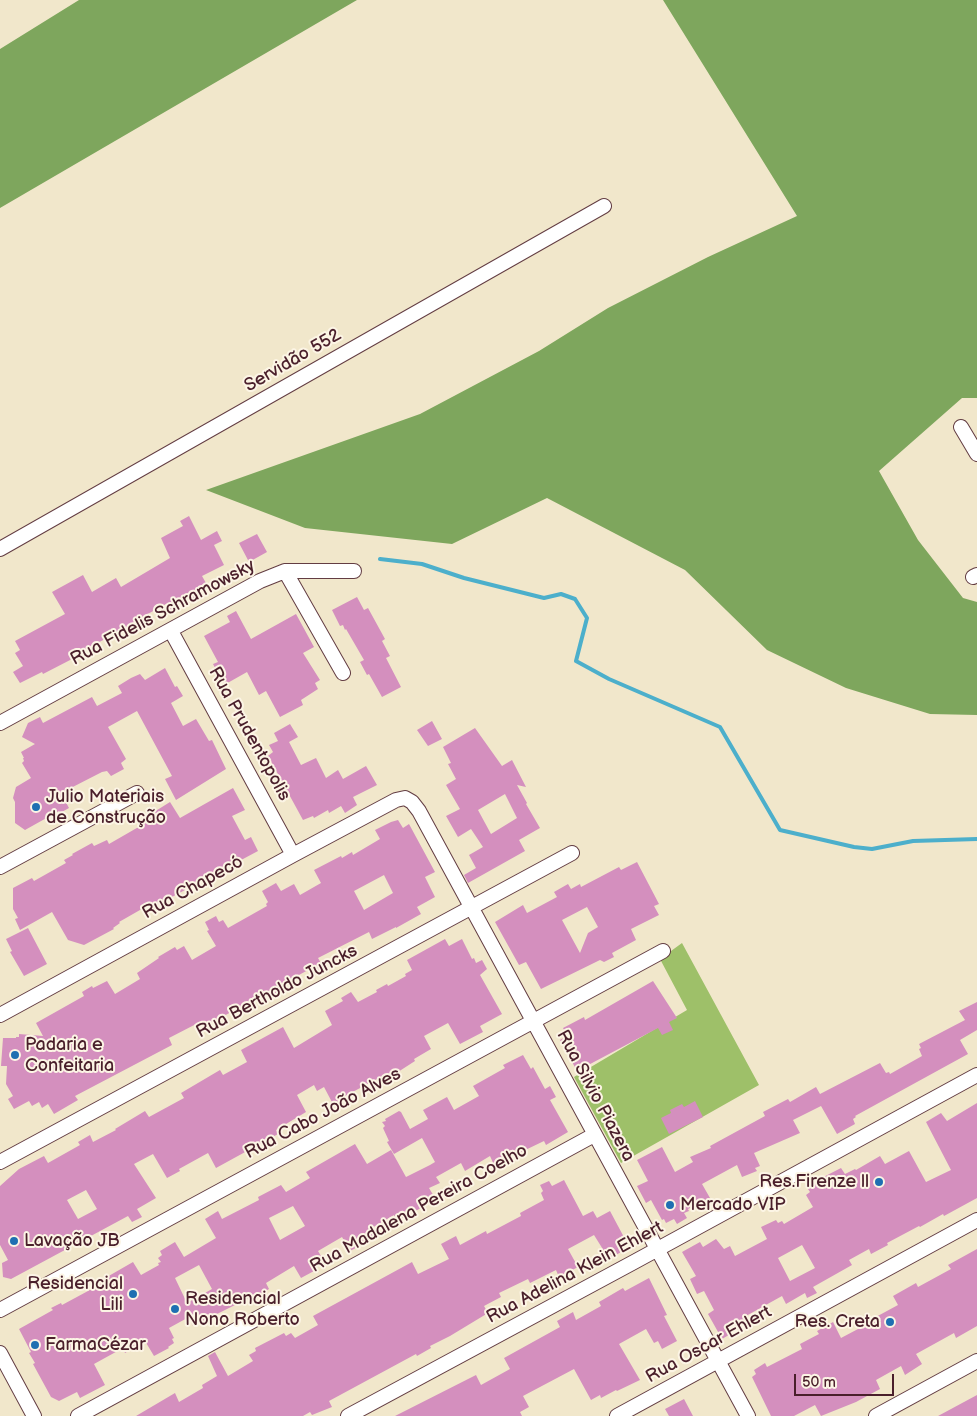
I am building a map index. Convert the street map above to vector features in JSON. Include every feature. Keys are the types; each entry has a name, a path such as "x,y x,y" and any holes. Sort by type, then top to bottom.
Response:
{"street":[{"name":"Servidão 552","path":"0,549 604,206"},
{"path":"961,427 977,454"},
{"name":"Rua Fidelis Schramowsky","path":"0,723 260,581 285,572 354,571"},
{"path":"285,572 343,673"},
{"name":"Rua Prudentopolis","path":"171,630 293,855"},
{"path":"0,867 137,793"},
{"name":"Rua Chapecó","path":"0,1015 293,855 396,800 405,798"},
{"name":"Rua Silvio Piazera","path":"405,798 412,802 419,811 748,1416"},
{"name":"Rua Bertholdo Juncks","path":"0,1162 572,853"},
{"name":"Rua Cabo João Alves","path":"0,1310 663,951"},
{"name":"Rua Adelina Klein Ehlert","path":"348,1416 977,1075"},
{"name":"Rua Madalena Pereira Coelho","path":"78,1416 594,1135"},
{"name":"Rua Oscar Ehlert","path":"617,1416 977,1220"},
{"path":"0,1353 34,1416"},
{"path":"876,1416 977,1361"}],"green space":[{"path":"79,0 357,0 0,208 0,49"},
{"path":"663,0 977,0 977,398 962,398 879,471 918,540 963,598 977,602 977,715 930,714 846,688 767,650 685,570 547,498 452,544 305,528 206,490 420,414 539,351 608,308 708,257 797,216"},
{"path":"682,943 759,1085 621,1163 574,1077 687,1010 660,959"}],"building":[{"path":"189,516 201,540 217,531 222,541 214,545 224,565 202,576 211,592 172,612 166,604 133,622 134,624 82,651 74,658 20,683 13,672 23,666 15,653 20,650 15,641 65,614 52,592 83,575 92,592 116,578 121,587 170,558 161,538 183,526 180,521"},
{"path":"257,534 267,552 249,562 239,543"},
{"path":"357,597 364,610 368,608 385,639 382,641 390,656 386,658 401,687 382,697 360,662 364,660 346,629 343,625 340,626 332,610"},
{"path":"236,611 251,639 296,614 314,647 303,653 320,680 315,683 318,689 301,700 303,705 280,717 266,691 259,695 247,672 224,685 213,664 218,662 204,636 230,622 227,616"},
{"path":"165,668 175,687 177,686 183,696 171,703 183,726 196,719 209,741 212,740 226,769 176,800 165,779 172,776 137,711 108,727 126,759 121,763 124,769 111,776 107,771 102,772 61,793 69,808 60,813 59,811 25,830 15,823 15,802 13,798 16,787 31,778 22,763 24,758 21,752 35,744 22,737 28,723 40,717 43,723 92,697 97,706 122,693 118,686 131,678 140,674 145,680"},
{"path":"432,721 442,739 428,746 417,730"},
{"path":"290,724 298,737 289,742 301,765 316,758 326,778 338,770 343,779 366,766 377,785 353,797 357,805 345,813 341,806 329,813 328,810 314,818 313,816 303,820 268,756 273,752 269,745 278,741 274,733"},
{"path":"475,728 502,766 512,760 526,787 517,785 540,828 519,840 525,851 468,883 464,875 476,868 469,855 483,847 471,829 458,837 446,816 460,809 446,785 456,779 448,764 451,763 443,747","holes":["505,794 517,818 491,834 478,810"]},
{"path":"233,788 245,810 232,816 245,840 251,837 258,851 155,906 154,902 119,922 114,929 84,945 68,940 52,912 20,930 15,919 18,918 13,909 13,888 32,878 34,881 66,863 64,860 92,843 94,846 107,840 109,844 142,825 140,822 155,815 154,812 170,802 180,818"},
{"path":"398,820 403,828 409,824 435,872 425,877 435,897 417,907 421,914 372,939 369,932 318,958 325,970 314,976 310,969 284,983 288,990 275,997 272,990 207,1025 206,1023 202,1026 200,1022 169,1038 172,1045 75,1096 78,1100 54,1114 48,1104 42,1108 39,1102 32,1106 29,1101 14,1109 8,1099 13,1096 6,1084 7,1066 1,1066 3,1038 16,1038 19,1037 19,1034 43,1036 36,1023 84,996 82,992 92,986 93,988 107,981 115,994 140,979 137,973 175,947 177,950 184,946 192,960 216,946 207,931 209,930 205,922 216,916 219,922 223,920 228,928 267,906 268,902 262,891 276,883 281,891 294,884 300,895 321,883 314,870 341,856 342,858 352,852 353,855 380,839 375,830","holes":["384,875 393,893 364,910 354,891"]},
{"path":"637,862 659,904 654,906 659,915 631,929 636,940 612,953 614,957 604,962 600,960 541,989 526,962 519,965 495,922 523,905 527,913 557,897 554,892 568,884 571,889 580,884 581,887 619,867 621,870","holes":["587,907 598,927 588,933 580,953 562,920"]},
{"path":"28,928 47,964 24,976 10,952 12,951 6,939"},
{"path":"445,939 449,946 462,939 472,959 474,958 476,963 482,960 487,969 480,975 502,1014 480,1026 483,1032 460,1044 448,1023 424,1036 431,1049 384,1081 381,1077 345,1096 347,1099 334,1106 324,1087 317,1091 314,1085 297,1095 306,1112 276,1130 278,1134 216,1168 208,1153 167,1178 153,1154 134,1164 156,1198 137,1209 142,1217 132,1222 128,1216 11,1279 3,1277 2,1263 8,1260 0,1245 0,1186 19,1169 44,1156 48,1163 80,1145 78,1142 90,1135 93,1142 145,1111 149,1117 184,1098 181,1093 220,1070 223,1075 247,1062 241,1050 283,1027 294,1048 332,1025 325,1011 343,1001 341,998 351,992 358,1002 377,992 376,990 387,984 388,986 406,976 405,974 412,970 407,960","holes":["86,1190 97,1209 78,1219 67,1200"]},
{"path":"653,981 677,1018 669,1022 673,1030 662,1035 658,1028 577,1071 560,1040 567,1036 563,1028 584,1017 585,1020"},
{"path":"977,1002 977,1030 960,1040 968,1054 855,1116 853,1119 855,1124 837,1134 821,1106 793,1120 800,1133 754,1153 760,1166 755,1168 757,1171 742,1177 737,1165 702,1184 710,1198 688,1209 689,1211 684,1213 687,1218 677,1224 674,1219 666,1223 664,1219 662,1220 651,1200 646,1203 637,1186 648,1181 637,1160 662,1147 675,1172 693,1162 690,1157 711,1148 710,1146 765,1116 763,1112 788,1099 790,1102 816,1087 820,1094 880,1063 886,1073 889,1072 890,1074 922,1056 919,1044 965,1020 959,1011"},
{"path":"523,1055 531,1069 533,1067 545,1089 550,1086 556,1097 550,1100 568,1132 546,1145 544,1141 519,1153 518,1151 494,1165 490,1156 465,1171 461,1163 436,1177 440,1183 429,1188 435,1198 397,1221 394,1215 370,1229 375,1238 350,1251 342,1237 318,1251 324,1261 312,1268 314,1271 301,1278 294,1266 266,1283 269,1289 250,1300 249,1298 193,1326 189,1317 169,1328 174,1338 172,1339 174,1343 154,1356 145,1341 125,1353 123,1348 94,1364 105,1385 80,1398 77,1392 59,1401 51,1397 33,1364 35,1363 29,1353 31,1352 19,1329 53,1310 51,1308 61,1303 62,1305 101,1284 100,1281 133,1262 141,1275 159,1265 158,1263 161,1262 158,1258 162,1255 160,1251 175,1242 184,1257 216,1238 205,1219 218,1211 222,1219 259,1200 258,1197 281,1185 286,1192 310,1178 306,1172 355,1144 367,1164 391,1150 406,1177 430,1165 435,1162 422,1138 394,1154 387,1142 389,1141 382,1122 399,1111 410,1129 428,1119 423,1110 447,1097 454,1110 479,1096 473,1086 505,1068 503,1065","holes":["293,1206 305,1226 280,1240 269,1218","199,1265 212,1289 187,1303 175,1278"]},
{"path":"695,1101 703,1117 669,1134 661,1118 671,1113 670,1110 682,1104 684,1107"},
{"path":"977,1103 977,1198 944,1216 943,1214 919,1226 871,1254 869,1249 849,1260 852,1265 813,1287 817,1293 807,1298 805,1293 786,1304 782,1296 746,1316 749,1323 722,1339 708,1314 714,1310 704,1291 697,1294 690,1279 696,1276 682,1252 700,1242 703,1247 716,1239 724,1249 730,1246 735,1256 767,1239 761,1227 776,1220 778,1223 782,1221 784,1224 813,1207 806,1195 810,1192 806,1186 841,1168 845,1174 856,1170 880,1156 885,1164 909,1151 926,1182 951,1170 926,1122 941,1113 947,1121","holes":["802,1245 815,1268 790,1281 778,1258"]},
{"path":"564,1180 583,1216 593,1211 597,1218 610,1211 628,1248 609,1259 594,1235 568,1249 578,1267 559,1277 556,1270 530,1283 528,1279 499,1293 501,1297 484,1306 488,1313 430,1346 431,1348 417,1356 416,1354 329,1401 332,1407 312,1415 310,1412 303,1416 136,1416 175,1393 179,1402 203,1388 202,1385 217,1376 208,1356 215,1352 228,1376 253,1361 249,1355 256,1351 255,1348 284,1333 286,1336 291,1333 295,1338 318,1325 313,1316 412,1262 418,1274 449,1259 441,1244 456,1236 460,1245 486,1231 487,1234 521,1216 520,1213 544,1200 540,1185 549,1181 552,1186"},
{"path":"977,1249 977,1326 956,1338 954,1333 916,1354 922,1364 905,1375 901,1366 876,1380 880,1389 856,1402 821,1416 815,1405 794,1416 771,1416 752,1377 756,1374 754,1370 765,1363 767,1367 802,1349 800,1344 819,1334 817,1331 833,1322 841,1338 875,1320 874,1318 898,1305 893,1296 916,1283 918,1287 951,1269 948,1265"},
{"path":"649,1278 667,1315 664,1316 677,1341 662,1349 658,1341 654,1343 646,1329 619,1344 640,1380 601,1398 600,1395 591,1400 574,1369 523,1396 529,1407 520,1412 522,1416 395,1416 476,1375 481,1385 510,1369 504,1358 560,1327 557,1321 573,1312 576,1320 601,1306 599,1302 623,1288 625,1291"},
{"path":"977,1395 977,1416 938,1416"},
{"path":"684,1399 693,1416 669,1416 665,1409"}],"waterway":[{"path":"380,559 422,564 464,578 544,598 561,594 575,599 587,618 576,661 609,679 720,727 780,830 854,847 872,849 913,841 977,839"}],"place":[{"name":"Julio Materiais de Construção","path":"36,807"},
{"name":"Padaria e Confeitaria","path":"15,1055"},
{"name":"Res.Firenze ll","path":"879,1182"},
{"name":"Mercado VIP","path":"670,1205"},
{"name":"Lavação JB","path":"14,1241"},
{"name":"Residencial Lili","path":"133,1294"},
{"name":"Residencial Nono Roberto","path":"175,1309"},
{"name":"Res. Creta","path":"890,1322"},
{"name":"FarmaCézar","path":"35,1345"}]}
